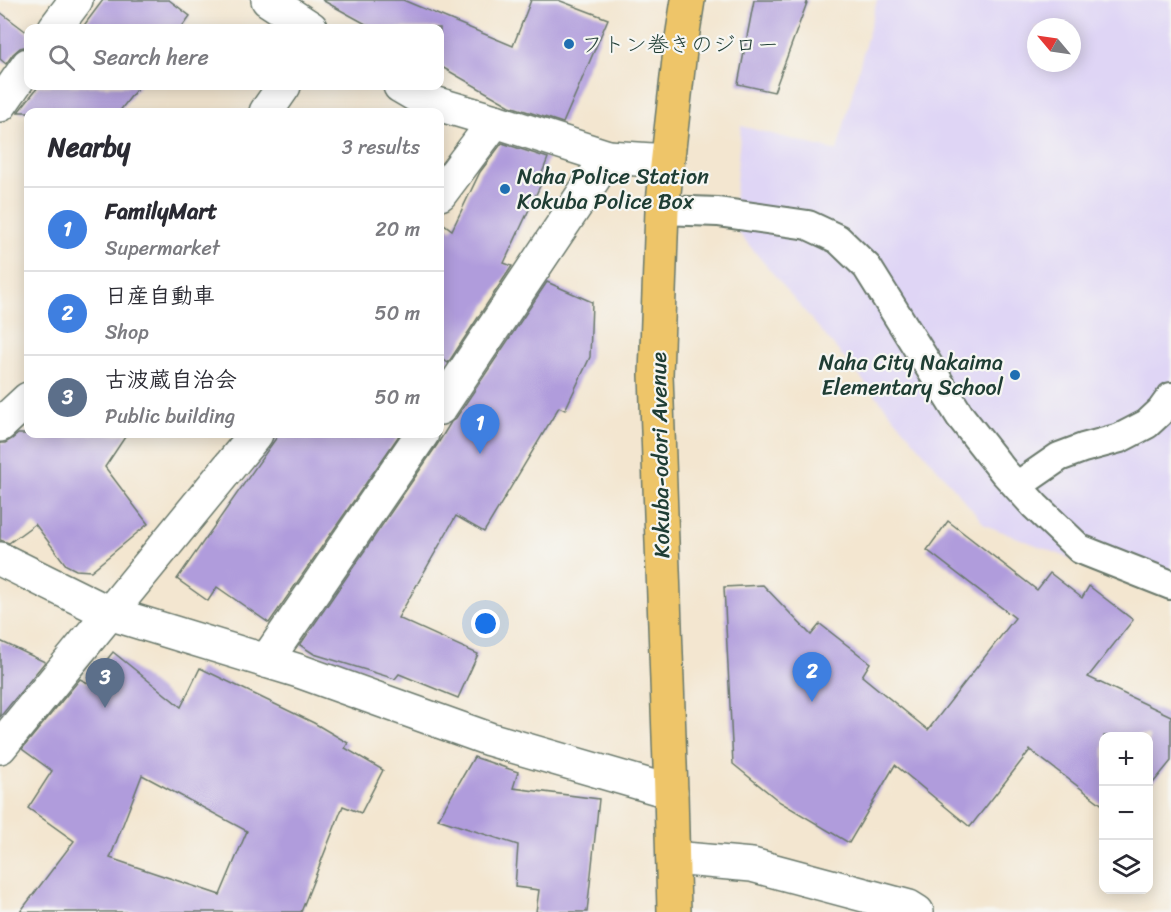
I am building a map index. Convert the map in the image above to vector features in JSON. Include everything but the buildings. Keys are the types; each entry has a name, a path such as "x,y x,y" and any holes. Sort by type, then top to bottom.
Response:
{"highway":[{"name":"Kokuba-odori Avenue","path":"674,912 656,375 662,210 688,0"}],"street":[{"path":"58,24 76,0"},
{"path":"268,0 305,24"},
{"path":"0,105 24,71"},
{"path":"269,108 281,90"},
{"path":"407,90 424,100 608,157 667,161"},
{"path":"444,189 495,121"},
{"path":"444,402 608,157"},
{"path":"0,425 24,403"},
{"path":"0,747 253,438"},
{"path":"266,661 419,438"},
{"path":"0,559 109,613 299,671 489,740 671,792"},
{"path":"673,858 752,865 909,907 916,912"}],"lane":[{"path":"662,210 718,212 808,225 838,239 867,267 960,416 1035,506 1080,549 1171,585"},
{"path":"1017,486 1059,457 1120,438 1147,424 1161,411 1171,397"}],"shaded area":[{"name":"Naha City Nakaima Elementary School","path":"877,0 1171,0 1171,598 985,525 732,225 741,126 837,151"}],"place":[{"name":"フトン巻きのジロー","path":"569,44"},
{"name":"Naha Police Station Kokuba Police Box","path":"505,189"},
{"name":"Naha City Nakaima Elementary School","path":"1015,375"},
{"name":"FamilyMart","path":"480,454"},
{"name":"日産自動車","path":"812,702"},
{"name":"古波蔵自治会","path":"105,708"}]}
